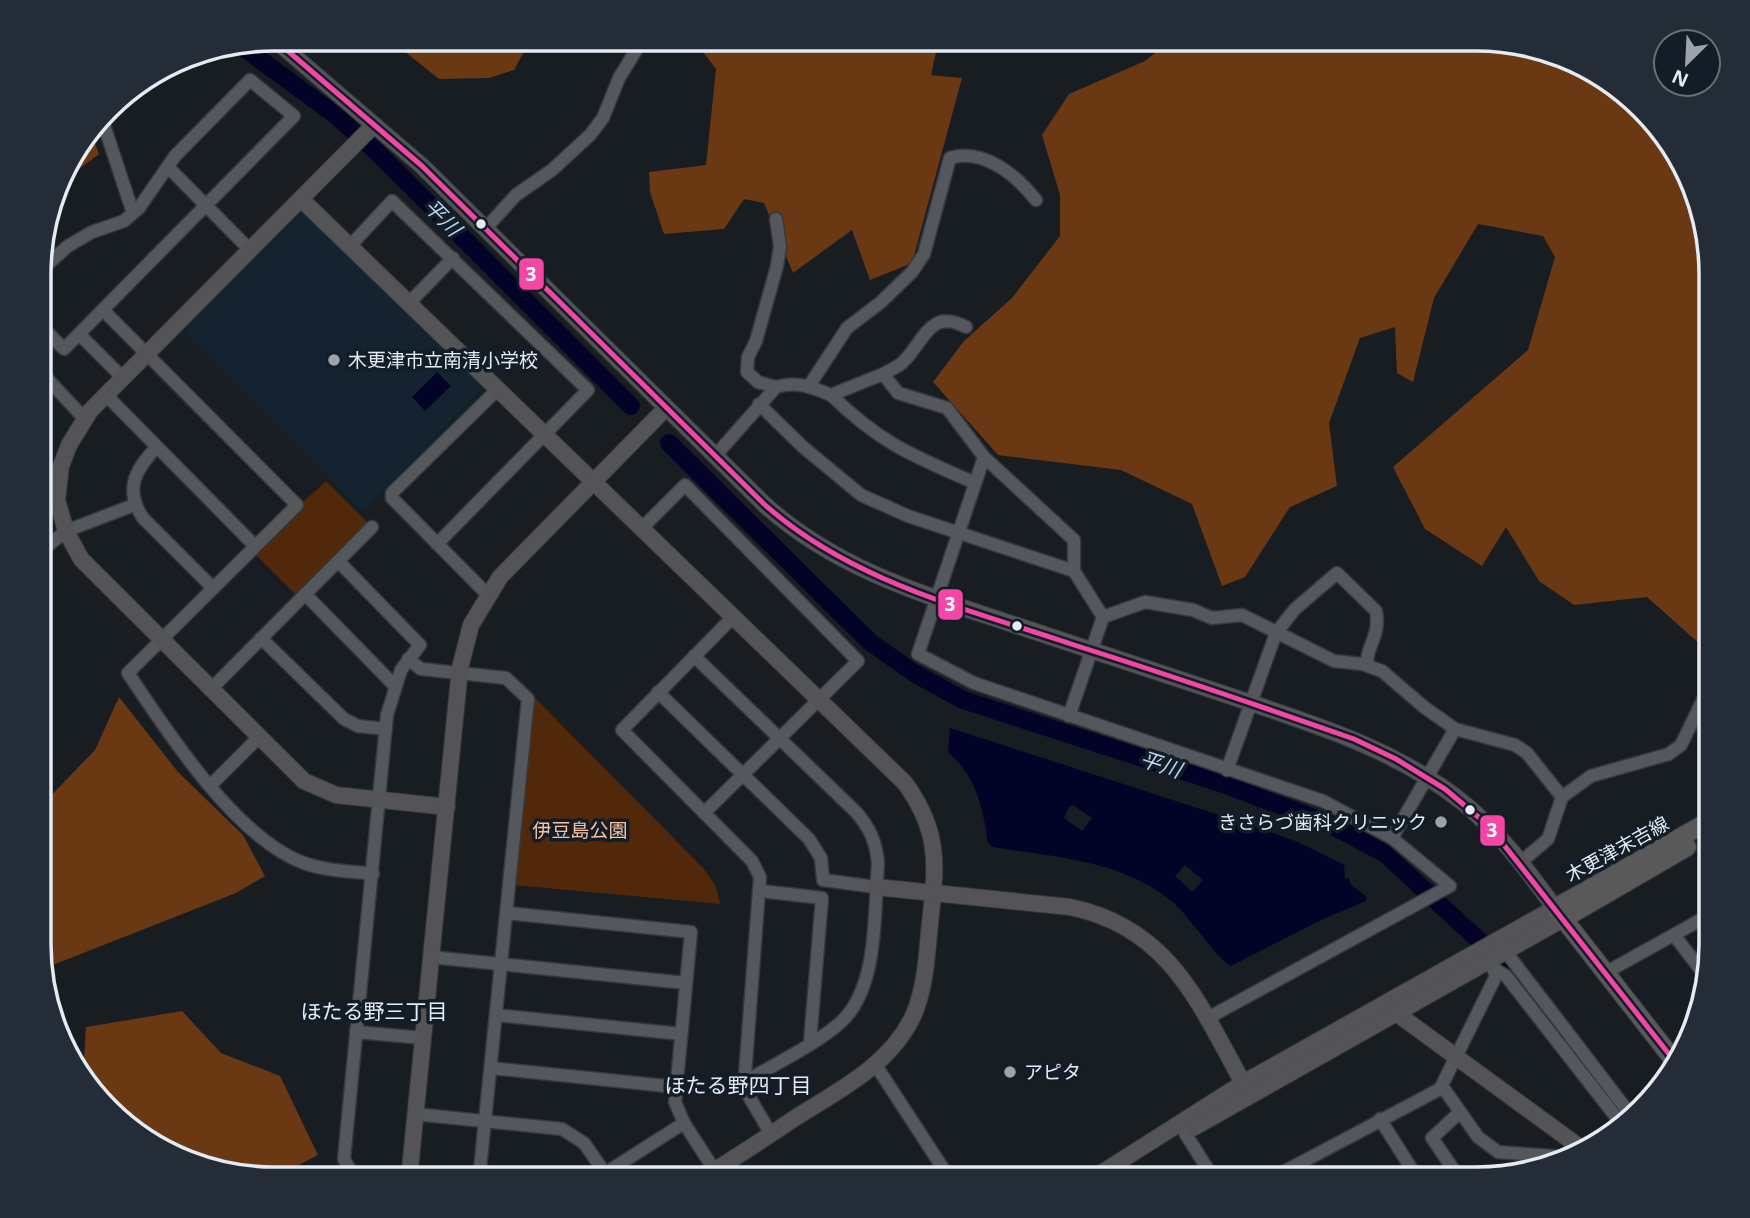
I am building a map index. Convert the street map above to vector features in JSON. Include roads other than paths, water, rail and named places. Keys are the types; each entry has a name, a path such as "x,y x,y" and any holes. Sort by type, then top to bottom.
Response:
{"main road":[{"name":"木更津末吉線","path":"1559,914 1699,827"},
{"name":"木更津末吉線","path":"1559,914 1699,840"},
{"path":"1559,914 1670,1055"}],"street":[{"path":"287,51 369,130 486,228 661,413 715,456 775,514 825,551 864,571 935,599 1354,739 1429,779 1483,820 1521,862 1559,914 1396,1013 1246,1089 1185,1133 1131,1167"},
{"path":"486,228 516,195 552,170 590,135 603,118 620,78 636,51"},
{"path":"51,335 64,349 294,116 250,80 168,167 133,213 68,246 52,260"},
{"path":"105,128 133,213"},
{"path":"369,130 84,418 61,466 57,500 66,531 81,559 304,781 336,795 447,807"},
{"path":"809,386 847,328 896,287 923,254 950,158 964,154 994,164 1021,181 1036,200"},
{"path":"168,167 250,250"},
{"path":"301,199 905,783 926,815 934,845 933,893 925,969 913,1015 900,1038 875,1064 720,1167"},
{"path":"349,246 392,201 588,390 437,544"},
{"path":"776,219 780,246 756,341 748,357 747,372 758,382 776,387"},
{"path":"409,303 453,258"},
{"path":"103,310 297,505 128,673 179,751 251,829 286,855 320,868 373,874"},
{"path":"831,394 883,374 902,363 933,324 947,321 966,327"},
{"path":"79,334 123,378"},
{"path":"883,374 898,393 947,408 984,457 1074,540 1074,570 1103,617"},
{"path":"51,383 84,418"},
{"path":"715,456 776,387 789,383 809,386 831,394 863,426 898,449 975,483"},
{"path":"487,594 392,498 392,493 498,389"},
{"path":"106,395 255,546"},
{"path":"760,404 813,456 861,495 908,516 1074,570"},
{"path":"410,1167 460,673 471,625 500,576 661,413"},
{"path":"157,447 136,471 132,482 134,505 143,518 213,588"},
{"path":"984,457 918,654 974,683 1323,801 1392,838 1450,886 1206,1019"},
{"path":"642,528 685,485 858,661 704,813"},
{"path":"51,543 66,531 134,505"},
{"path":"210,690 372,527"},
{"path":"338,561 420,645 408,659 394,685 386,729 344,1158 349,1167"},
{"path":"1227,770 1276,632 1295,609 1337,573 1376,611 1376,638 1369,650 1368,666"},
{"path":"305,594 394,685"},
{"path":"1103,617 1145,602 1193,610 1212,618 1242,615 1334,662 1368,666 1382,671 1455,729 1516,745 1527,753 1562,797"},
{"path":"734,616 622,730 752,861 760,877 745,1093 771,1134"},
{"path":"1069,716 1103,617"},
{"path":"261,639 344,719 358,726 386,729"},
{"path":"694,656 864,821 876,846 876,887 864,986 844,1019 745,1082"},
{"path":"408,659 421,669 506,678 528,699 480,1167"},
{"path":"658,692 809,839 821,858 824,880 1070,907 1114,920 1144,937 1159,950 1181,977 1246,1089"},
{"path":"1521,862 1548,839 1562,797 1591,776 1669,754 1681,745 1699,708"},
{"path":"1392,838 1429,779 1455,729"},
{"path":"211,785 259,737"},
{"path":"761,891 822,898 810,1042"},
{"path":"507,913 691,932 676,1102 704,1167"},
{"path":"1605,973 1699,921"},
{"path":"1674,935 1698,966"},
{"path":"1293,1167 1441,1086 1496,976 1494,955"},
{"path":"1113,1167 1246,1089 1494,955"},
{"path":"1494,955 1626,1109"},
{"path":"1494,955 1506,976 1616,1117"},
{"path":"431,957 686,983"},
{"path":"1396,1013 1456,1057 1566,1148"},
{"path":"496,1016 681,1034"},
{"path":"356,1032 423,1038"},
{"path":"875,1064 942,1167"},
{"path":"491,1068 676,1087"},
{"path":"1441,1086 1478,1137 1498,1152 1554,1153"},
{"path":"1451,1167 1432,1138 1460,1112"},
{"path":"415,1114 562,1129 584,1143 596,1167"},
{"path":"1380,1119 1408,1167"},
{"path":"615,1167 684,1123"},
{"path":"1185,1133 1206,1167"}],"water":[{"path":"437,372 451,386 425,411 412,397"},
{"path":"950,728 1256,827 1298,842 1344,865 1345,879 1348,878 1351,885 1367,897 1366,901 1325,918 1231,966 1219,956 1178,907 1137,879 1114,870 1066,858 993,847 988,843 981,805 972,782 958,761 948,752","holes":["1073,805 1092,818 1082,831 1064,818 1069,807","1185,865 1203,880 1192,892 1175,876"]}],"waterway":[{"name":"平川","path":"250,53 334,114 378,153 631,406"},
{"name":"平川","path":"669,443 870,642 914,673 963,700 1226,785 1327,823 1384,853 1509,968 1621,1112"}],"place":[{"name":"木更津市立南清小学校","path":"334,360"},
{"name":"きさらづ歯科クリニック","path":"1441,822"},
{"name":"アピタ","path":"1010,1072"}],"district":[{"name":"ほたる野三丁目","path":"374,1011"},
{"name":"ほたる野四丁目","path":"738,1085"}],"park label":[{"name":"伊豆島公園","path":"580,830"}]}
